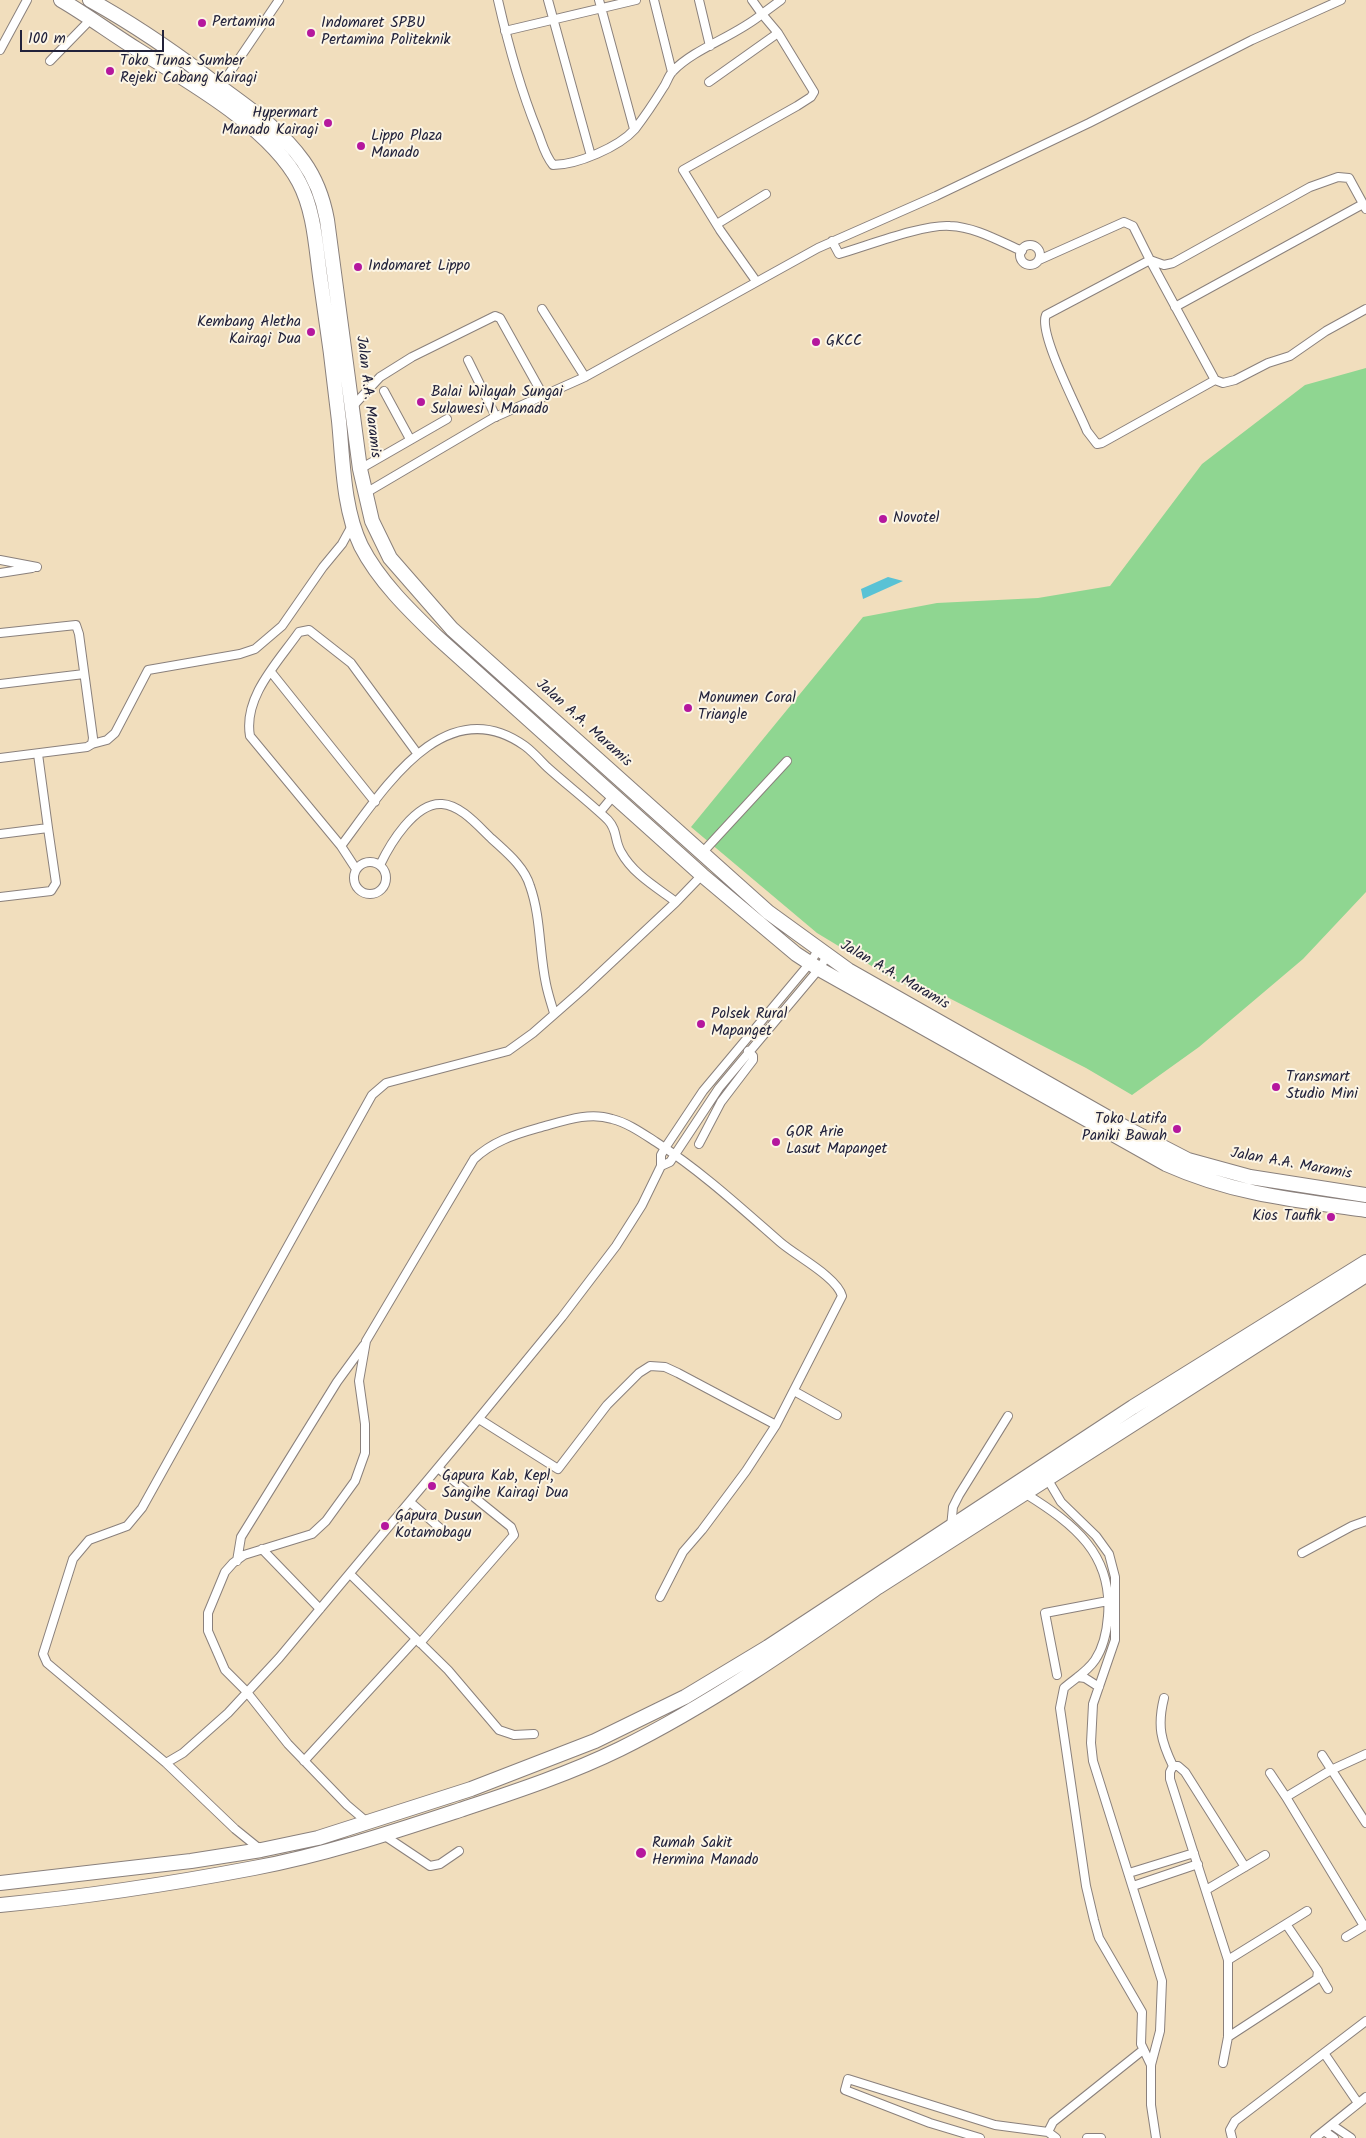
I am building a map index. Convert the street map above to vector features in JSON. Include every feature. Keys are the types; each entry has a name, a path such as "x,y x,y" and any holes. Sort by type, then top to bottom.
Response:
{"highway":[{"path":"61,0 194,84 235,114 273,148 299,182 308,206 315,238 332,356 344,474 353,524 366,554 400,601 702,875 783,944 814,966 983,1060 1102,1130 1166,1164 1209,1182 1251,1194 1366,1210"},
{"name":"Jalan A.A. Maramis","path":"92,0 209,77 253,110 285,140 302,160 319,190 327,220 360,468 364,494 372,521 390,558 446,622 768,912 822,953 1128,1129 1188,1160 1250,1177 1366,1195"},
{"path":"0,1905 71,1898 256,1868 382,1834 570,1772 645,1736 755,1670 878,1587 1048,1480 1189,1387 1318,1300 1365,1265"},
{"path":"0,1883 191,1861 261,1850 318,1838 489,1782 595,1742 686,1697 768,1647 1133,1407 1318,1300"}],"street":[{"path":"0,50 27,0"},
{"path":"220,87 279,0"},
{"path":"498,0 526,102 548,158 553,165 562,165 591,156 623,139 634,130 672,72 710,46 734,34 781,0"},
{"path":"548,0 552,22 591,156"},
{"path":"599,0 634,130"},
{"path":"505,31 552,22 636,0"},
{"path":"654,0 672,72"},
{"path":"700,0 710,46"},
{"path":"752,0 778,33 814,92 811,97 797,106 683,170 756,281"},
{"path":"364,494 439,448 496,417 585,377 756,281 832,241 936,196 1089,123 1252,40 1340,0"},
{"path":"50,61 91,19"},
{"path":"709,82 778,33"},
{"path":"1175,307 1364,207 1349,178 1338,177 1294,196 1173,263 1164,265 1150,260 1045,316 1045,329 1048,341 1087,431 1094,442 1102,443 1215,380"},
{"path":"717,224 766,194"},
{"path":"1039,260 1039,252 1033,246 1025,247 1022,251 1021,258 1025,264 1033,265 1039,260 1124,222 1133,226 1215,380 1223,383 1235,380 1268,363 1290,356 1326,330 1366,309"},
{"path":"832,241 839,254 926,228 952,226 976,231 1022,251"},
{"path":"542,309 585,377"},
{"path":"353,406 380,377 412,357 494,316 500,318 544,397"},
{"path":"468,360 496,417"},
{"path":"384,391 410,439"},
{"path":"360,468 448,419"},
{"path":"0,758 87,747 108,740 115,732 148,670 240,654 255,649 282,626 323,567 342,544 353,524"},
{"path":"0,560 37,567 0,573"},
{"path":"0,633 76,625 92,744"},
{"path":"356,869 341,846 250,736 249,716 257,694 299,632 309,630 350,663 417,753"},
{"path":"271,672 374,802"},
{"path":"0,684 84,674"},
{"path":"341,846 401,768 417,753 429,745 457,732 476,728 491,731 525,746 600,812 616,829 619,850 628,863 637,873 676,902"},
{"path":"0,897 51,891 56,883 38,754"},
{"path":"702,853 787,761"},
{"path":"600,812 614,795"},
{"path":"380,865 404,826 419,812 433,805 444,804 457,809 474,822 511,857 530,884 536,910 546,984 554,1013"},
{"path":"0,834 48,828"},
{"path":"367,862 380,865 386,877 385,884 376,894 362,893 357,889 353,876 356,869 367,862"},
{"path":"261,1850 230,1824 166,1763 47,1663 43,1654 73,1558 89,1540 127,1526 142,1508 372,1095 386,1083 508,1050 533,1033 582,990 676,902 702,875"},
{"path":"661,1166 670,1162 719,1088 814,966 822,953"},
{"path":"166,1763 183,1753 207,1733 320,1609 562,1317 616,1246 642,1205 661,1166 661,1155 708,1084 814,966"},
{"path":"699,1144 721,1102 753,1060 754,1056 748,1051"},
{"path":"237,1561 241,1537 337,1382 366,1341 463,1175 484,1150 518,1134 580,1117 612,1118 638,1130 675,1155 726,1194 794,1254 840,1288 842,1296 776,1425 746,1471 683,1552 660,1597"},
{"path":"366,1341 359,1381 364,1416 365,1453 355,1481 326,1521 312,1534 244,1555 225,1572 215,1592 208,1613 208,1631 225,1670 246,1691 288,1744 347,1805 367,1822"},
{"path":"479,1418 558,1469 618,1394 643,1370 657,1366 694,1380 776,1425"},
{"path":"794,1391 837,1415"},
{"path":"951,1527 953,1507 958,1495 1008,1416"},
{"path":"304,1761 418,1641 514,1534 511,1528 438,1468"},
{"path":"1048,1480 1061,1502 1096,1536 1109,1554 1115,1577 1115,1640 1093,1704 1091,1743 1093,1761 1162,1981 1160,2031 1151,2065 1151,2105 1156,2138"},
{"path":"1026,1494 1067,1521 1090,1545 1100,1562 1108,1601 1107,1622 1100,1651 1088,1670 1064,1688 1060,1708 1086,1886 1099,1938 1142,2012 1144,2021 1141,2039 1151,2065"},
{"path":"410,1502 441,1529"},
{"path":"1302,1553 1352,1526 1366,1521"},
{"path":"262,1549 320,1609"},
{"path":"350,1574 454,1677 499,1730 514,1735 534,1734"},
{"path":"1057,1674 1045,1613 1108,1601"},
{"path":"1078,1677 1085,1678 1100,1687"},
{"path":"1164,1698 1159,1716 1162,1742 1174,1766 1178,1766 1184,1772 1245,1866"},
{"path":"1286,1797 1331,1770 1366,1754"},
{"path":"1322,1755 1366,1823"},
{"path":"1174,1766 1171,1769 1170,1779 1228,1960 1228,2037 1223,2063"},
{"path":"1270,1772 1365,1926 1346,1937"},
{"path":"382,1834 430,1866 440,1864 459,1851"},
{"path":"1129,1873 1194,1853"},
{"path":"1206,1890 1264,1855"},
{"path":"1133,1886 1198,1864"},
{"path":"1228,1960 1306,1912"},
{"path":"1286,1924 1328,1989"},
{"path":"1228,2037 1313,1982 1319,1974"},
{"path":"1232,2138 1230,2130 1235,2121 1366,2021"},
{"path":"1035,2138 1048,2132 1053,2122 1144,2050"},
{"path":"1324,2052 1358,2103"},
{"path":"980,2138 930,2123 845,2090 848,2079 995,2125 1048,2132 1056,2138"},
{"path":"1315,2138 1366,2097"},
{"path":"1332,2125 1351,2138"},
{"path":"1324,2131 1334,2138"},
{"path":"1087,2138 1101,2138"}],"green space":[{"path":"1366,368 1366,892 1303,959 1199,1047 1132,1095 1086,1068 947,997 898,982 817,933 691,827 863,617 937,603 1038,598 1110,586 1202,464 1305,385"}],"water":[{"path":"888,577 903,581 863,599 861,589"}],"place":[{"name":"Pertamina","path":"202,23"},
{"name":"Indomaret SPBU Pertamina Politeknik","path":"311,33"},
{"name":"Toko Tunas Sumber Rejeki Cabang Kairagi","path":"110,71"},
{"name":"Hypermart Manado Kairagi","path":"328,123"},
{"name":"Lippo Plaza Manado","path":"361,146"},
{"name":"Indomaret Lippo","path":"358,267"},
{"name":"Kembang Aletha Kairagi Dua","path":"311,332"},
{"name":"GKCC","path":"816,342"},
{"name":"Balai Wilayah Sungai Sulawesi I Manado","path":"421,402"},
{"name":"Novotel","path":"883,519"},
{"name":"Monumen Coral Triangle","path":"688,708"},
{"name":"Polsek Rural Mapanget","path":"701,1024"},
{"name":"Transmart Studio Mini","path":"1276,1087"},
{"name":"Toko Latifa Paniki Bawah","path":"1177,1129"},
{"name":"GOR Arie Lasut Mapanget","path":"776,1142"},
{"name":"Kios Taufik","path":"1331,1217"},
{"name":"Gapura Kab, Kepl, Sangihe Kairagi Dua","path":"432,1486"},
{"name":"Gapura Dusun Kotamobagu","path":"385,1526"},
{"name":"Rumah Sakit Hermina Manado","path":"641,1853"}]}
